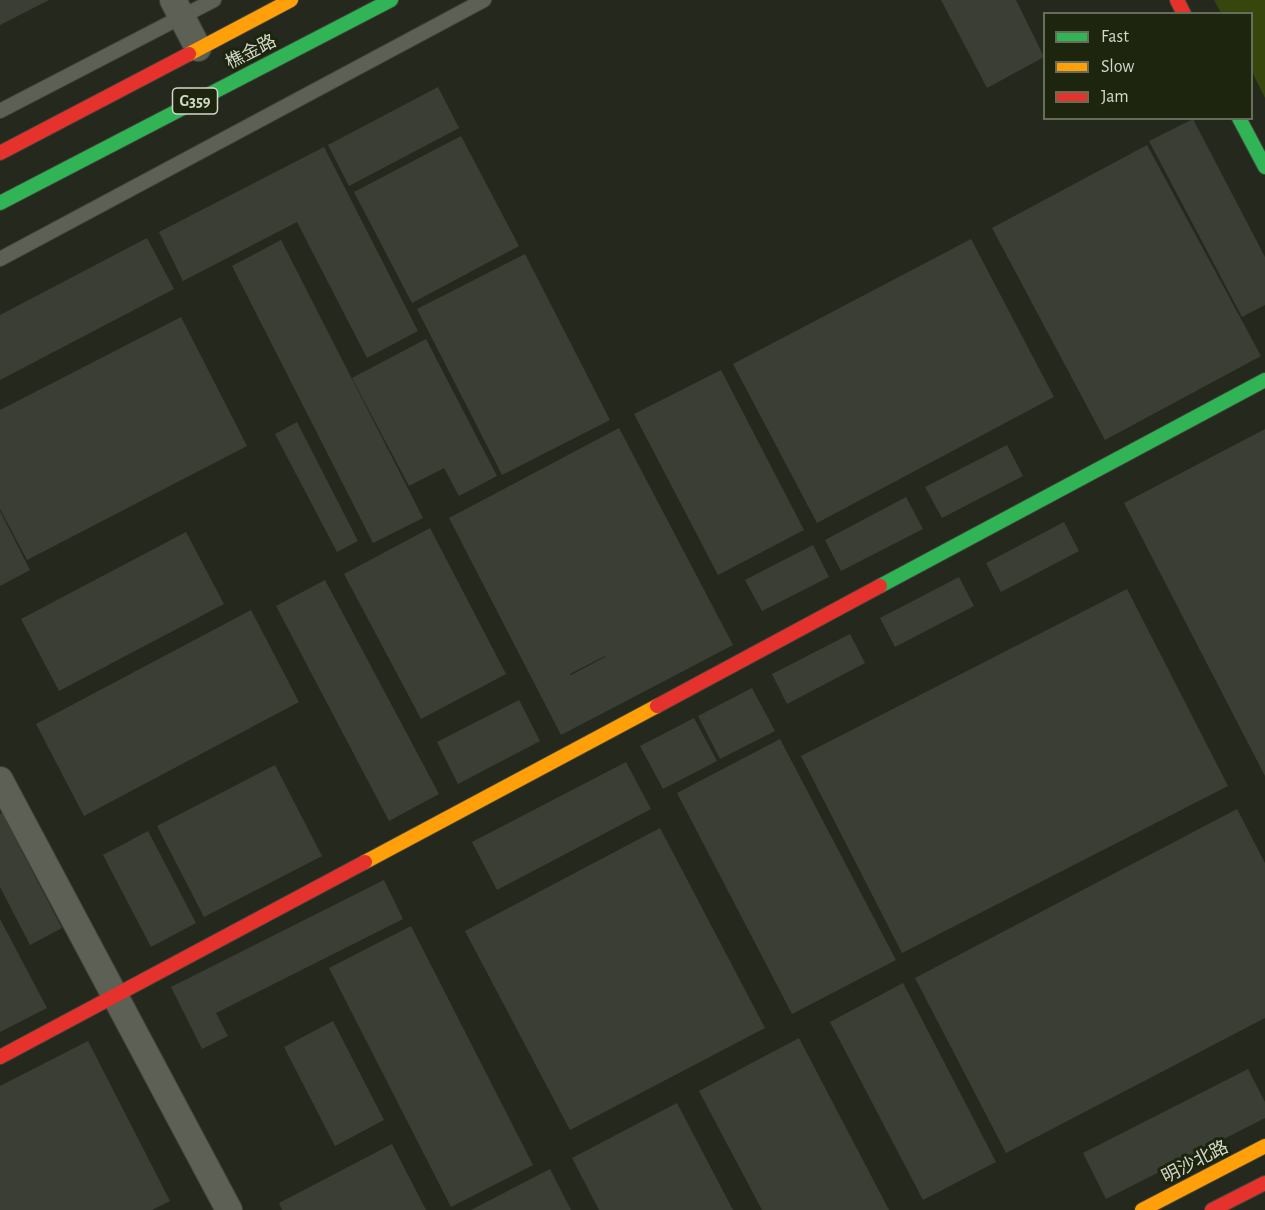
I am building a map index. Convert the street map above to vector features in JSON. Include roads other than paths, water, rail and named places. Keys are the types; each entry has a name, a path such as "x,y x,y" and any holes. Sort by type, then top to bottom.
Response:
{"main road":[{"name":"樵金路","path":"0,153 291,0"},
{"name":"樵金路","path":"0,203 391,0"},
{"path":"1240,120 1265,167"},
{"path":"0,1057 1265,380"},
{"name":"明沙北路","path":"1142,1210 1265,1146"},
{"path":"1212,1210 1265,1183"}],"street":[{"path":"177,9 198,48"},
{"path":"0,780 229,1210"}],"lane":[{"path":"0,111 177,9 214,0"},
{"path":"0,259 484,0"}]}
